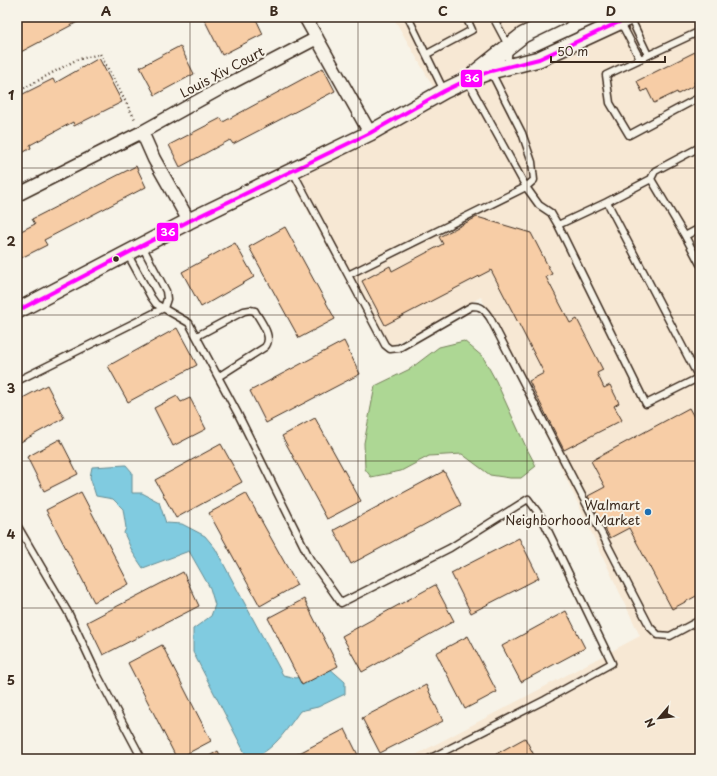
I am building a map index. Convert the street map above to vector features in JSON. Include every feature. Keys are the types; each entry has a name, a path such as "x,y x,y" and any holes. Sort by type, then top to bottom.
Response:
{"street":[{"path":"305,17 370,133"},
{"path":"17,311 189,221 370,133 489,67 523,35 560,17"},
{"path":"489,67 507,67 539,59 627,18"},
{"name":"Louis Xiv Court","path":"17,194 142,132 223,87 317,38"},
{"path":"142,132 154,159 189,221"}],"lane":[{"path":"408,17 444,91"},
{"path":"427,54 472,30 466,17"},
{"path":"493,17 509,47 507,67"},
{"path":"627,18 648,55"},
{"path":"627,18 640,59"},
{"path":"700,38 696,33 606,75 610,103 629,135 700,96"},
{"path":"348,274 526,187 534,180 532,162 522,133 489,67"},
{"path":"467,80 526,187 539,205 550,213 558,225 646,404 700,378 607,202"},
{"path":"558,225 651,179 655,172 700,147"},
{"path":"292,170 385,345 390,349 399,348 472,306 479,306 484,309 650,627 658,635 670,636 700,620"},
{"path":"651,179 700,264"},
{"path":"685,236 700,228"},
{"path":"17,382 164,308 167,299 166,291 142,246"},
{"path":"127,253 156,304 189,323 197,336 238,414 310,559 341,603 450,548 528,499 542,518 612,663 545,700 429,759"},
{"path":"197,336 244,311 250,310 255,311 269,337 268,343 265,347 218,377"},
{"path":"17,525 69,614 97,674 142,759"}],"path":[{"path":"17,92 76,60 100,54 142,132"}],"shaded area":[{"path":"393,17 542,17 520,28 467,69 461,70 461,72 434,88"},
{"path":"649,17 700,17 700,759 408,759 640,636 481,297 384,350 291,180 382,136 474,84 542,66"}],"green space":[{"path":"464,341 483,357 536,466 521,478 510,478 490,475 462,454 429,456 401,471 371,477 365,469 364,443 375,386 410,369 439,347"}],"water":[{"path":"126,465 132,472 132,493 142,493 159,502 166,523 182,524 205,536 215,548 283,675 296,678 327,666 345,682 345,694 318,707 300,711 278,740 265,752 257,756 248,759 193,652 193,629 211,616 215,605 210,588 189,551 143,568 133,553 124,533 126,528 123,509 113,499 96,496 90,477 92,467"}],"building":[{"path":"17,17 87,17 17,54"},
{"path":"203,17 255,17 263,34 222,55"},
{"path":"180,46 194,74 155,95 140,67"},
{"path":"695,52 700,61 700,78 694,82 695,85 678,94 677,92 654,103 647,89 642,92 637,81"},
{"path":"99,58 122,102 74,126 73,122 30,145 31,148 17,156 17,97 53,79 55,83"},
{"path":"323,68 335,91 233,144 230,140 180,167 169,145 221,118 223,122"},
{"path":"136,166 146,187 44,240 47,245 17,260 17,233 35,224 32,219"},
{"path":"477,217 531,233 552,274 546,277 570,323 577,319 603,370 597,373 604,388 610,385 619,403 614,406 622,420 564,450 529,381 544,373 491,270 385,325 362,281 390,266 392,271 443,244 439,237"},
{"path":"285,227 335,319 299,338 249,247"},
{"path":"235,243 254,277 201,307 182,272"},
{"path":"177,328 197,365 128,402 108,366"},
{"path":"344,341 360,374 266,423 250,391"},
{"path":"47,385 64,418 17,444 17,401"},
{"path":"177,396 181,402 190,398 206,429 173,446 154,408"},
{"name":"Walmart Neighborhood Market","path":"689,408 694,417 700,414 700,594 672,609 629,528 610,538 588,496 605,487 591,461"},
{"path":"315,418 361,501 327,519 282,436"},
{"path":"60,439 78,474 44,491 27,457"},
{"path":"221,444 242,482 176,518 155,480"},
{"path":"444,471 461,505 351,564 334,530"},
{"path":"81,492 129,584 94,602 46,510"},
{"path":"246,493 297,585 260,606 209,513"},
{"path":"519,538 539,578 471,613 451,573"},
{"path":"183,572 199,606 103,655 87,622"},
{"path":"435,585 454,621 362,672 342,636"},
{"path":"304,599 338,666 302,685 268,618"},
{"path":"566,611 585,648 521,682 502,646"},
{"path":"468,636 497,692 465,709 436,653"},
{"path":"162,645 211,741 177,759 128,663"},
{"path":"426,685 443,721 380,753 362,718"},
{"path":"345,729 360,759 288,759"},
{"path":"525,738 536,759 487,759"},
{"path":"218,751 222,759 204,759"}],"transit line":[{"name":"36","path":"17,311 189,221 370,133 444,91 491,71 539,59 630,17"}],"place":[{"name":"Walmart Neighborhood Market","path":"648,512"}]}
